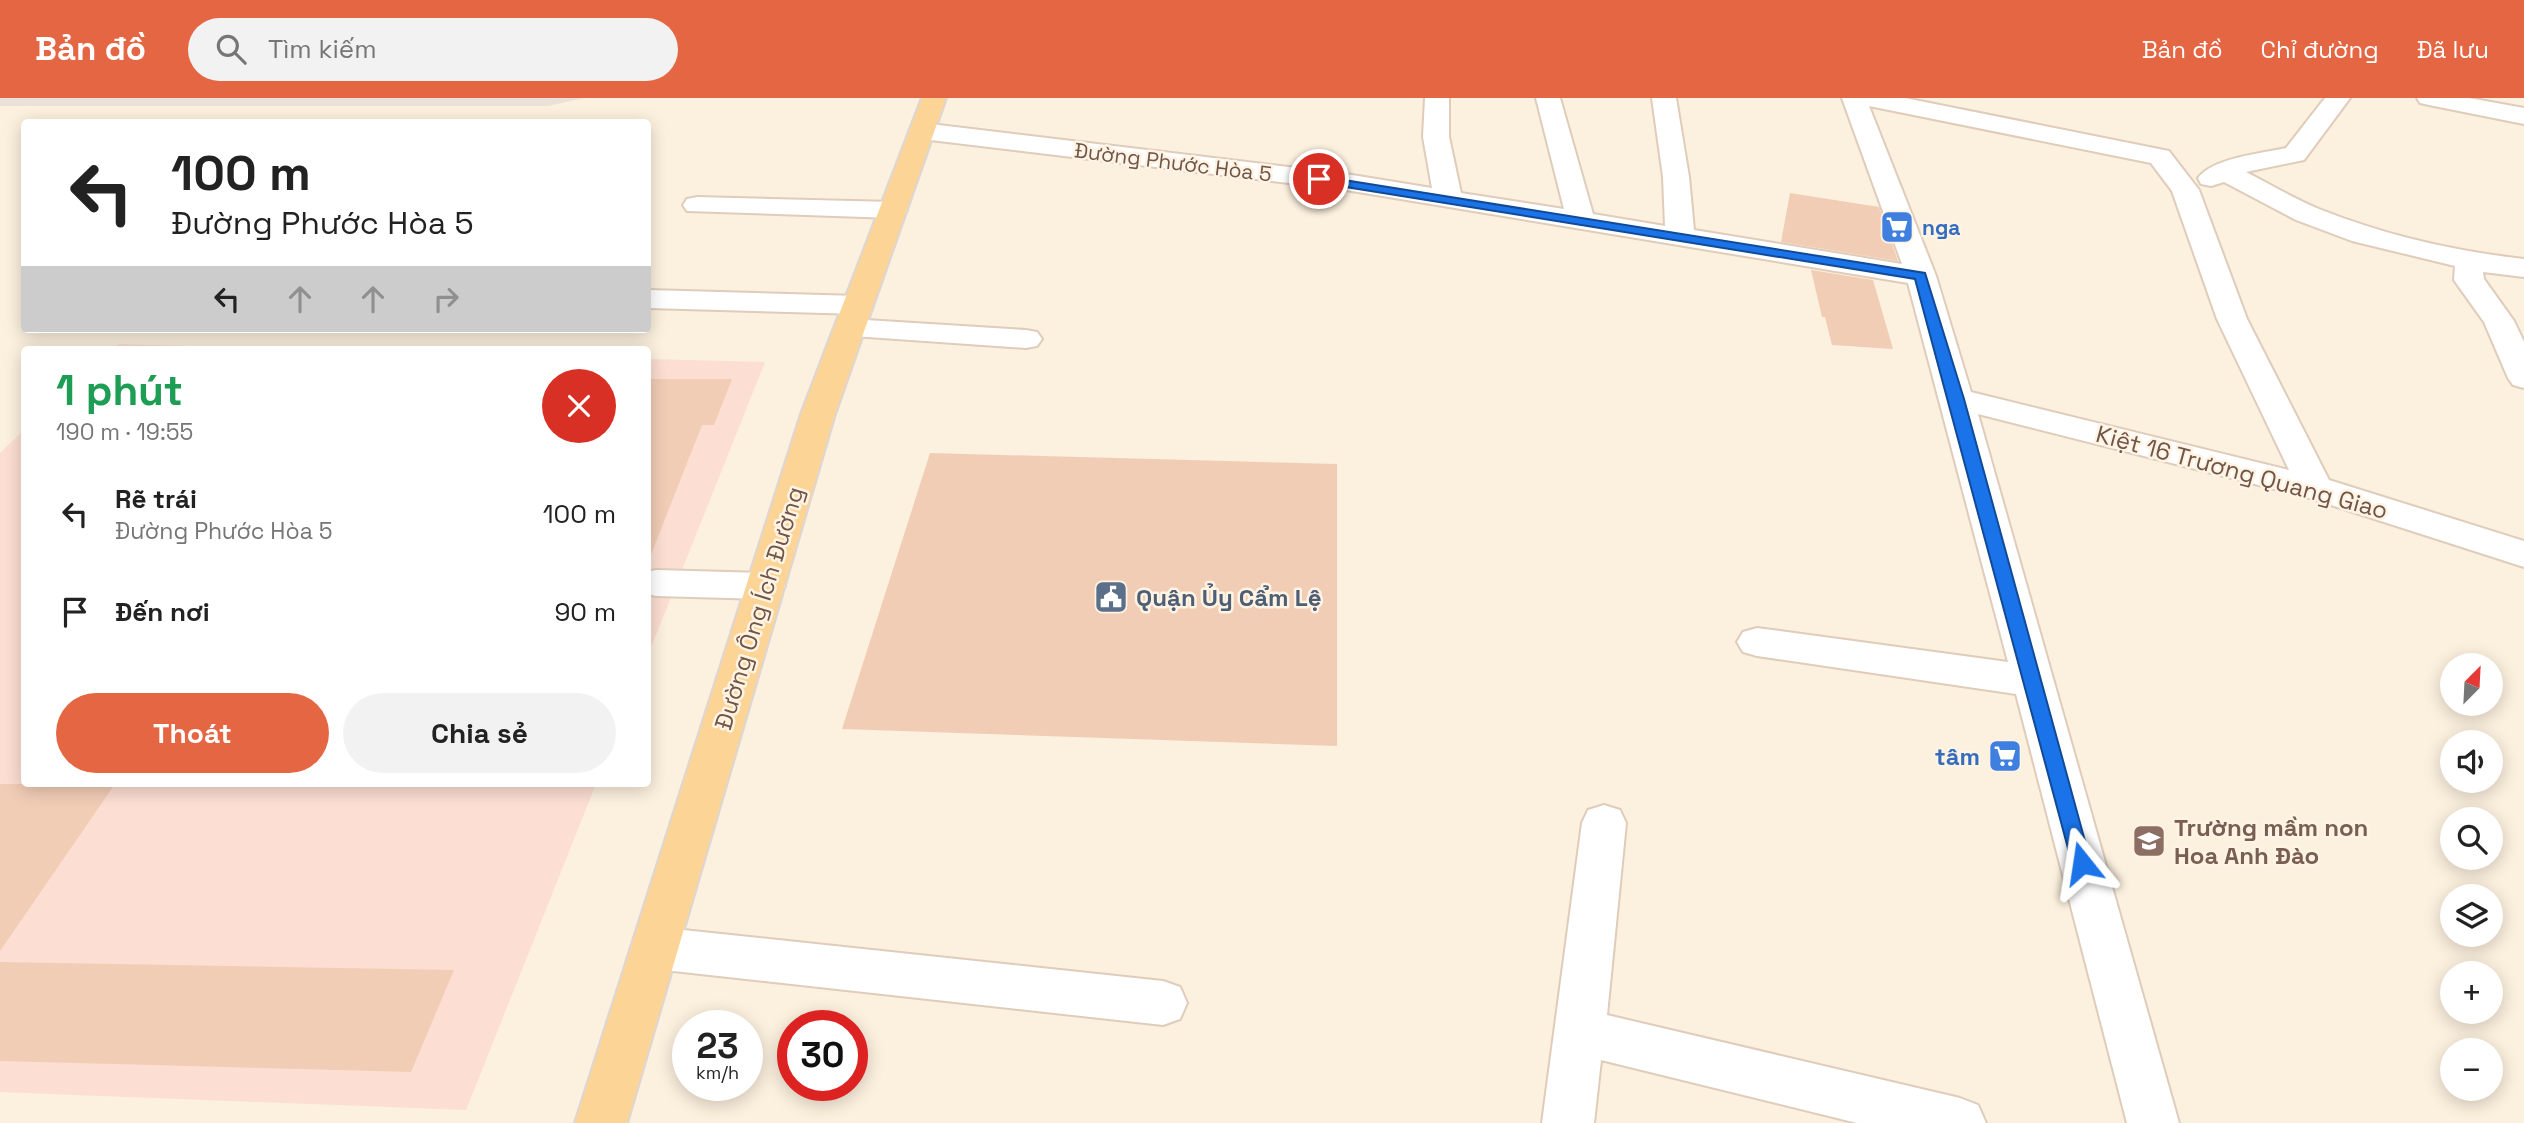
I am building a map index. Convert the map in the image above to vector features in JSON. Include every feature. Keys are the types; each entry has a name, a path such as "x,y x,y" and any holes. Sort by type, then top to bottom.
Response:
{"main road":[{"name":"Đường Ông Ích Đường","path":"601,1123 818,414 928,115"}],"street":[{"path":"1437,98 1437,159 1449,199"},
{"path":"1548,98 1581,220"},
{"path":"1664,98 1676,177 1680,236"},
{"path":"1854,98 1921,276 1957,399 2153,1123"},
{"path":"1868,98 2160,157 2185,190 2232,319 2315,488"},
{"path":"2185,190 2225,172 2295,154 2338,98"},
{"path":"2429,98 2521,120"},
{"name":"Đường Phước Hòa 5","path":"928,115 1921,276"},
{"path":"2225,172 2306,214 2362,235 2476,262 2524,268"},
{"path":"697,205 893,210"},
{"path":"2476,262 2468,268 2469,280 2499,321 2524,378"},
{"path":"651,299 854,317 1026,339"},
{"name":"Kiệt 16 Trương Quang Giao","path":"1957,399 2315,488 2524,554"},
{"path":"656,583 766,586"},
{"path":"1757,642 2032,681"},
{"path":"1568,1123 1604,823"},
{"path":"655,948 1163,1003"},
{"path":"1580,1032 1960,1123"}],"shaded area":[{"path":"0,98 584,98 548,106 0,106"},
{"path":"119,344 186,346 117,346"},
{"path":"651,359 765,362 651,647"},
{"path":"21,433 21,787 595,787 466,1110 0,1092 0,453"}],"building":[{"path":"1790,193 1879,207 1898,261 1781,242"},
{"path":"1811,270 1873,280 1893,349 1832,345"},
{"path":"651,379 732,379 714,425 702,425 651,554"},
{"name":"Quận Ủy Cẩm Lệ","path":"930,453 1337,464 1337,746 842,729"},
{"path":"0,784 21,784 21,787 113,787 0,951"},
{"path":"0,962 454,970 411,1072 0,1061"}],"place":[{"name":"nga","path":"1897,227"},
{"name":"Quận Ủy Cẩm Lệ","path":"1111,597"},
{"name":"tâm","path":"2005,756"},
{"name":"Trường mầm non Hoa Anh Đào","path":"2149,841"}],"route":[{"path":"1319,179 1921,276 1957,399 2082,863"}]}
